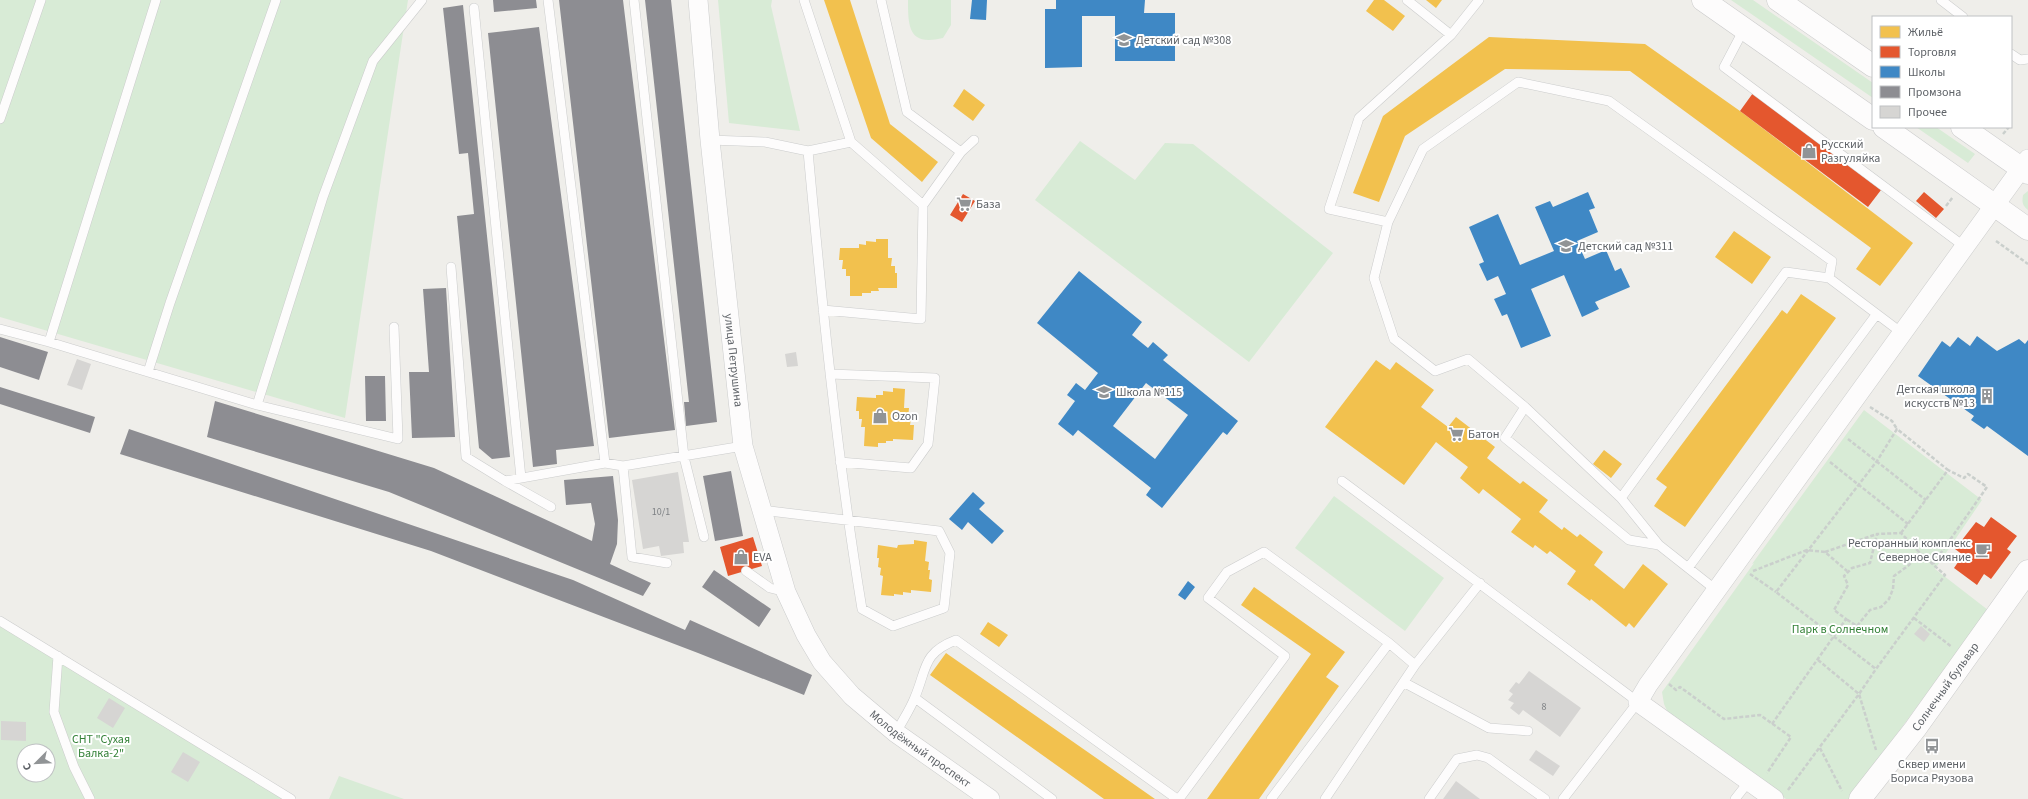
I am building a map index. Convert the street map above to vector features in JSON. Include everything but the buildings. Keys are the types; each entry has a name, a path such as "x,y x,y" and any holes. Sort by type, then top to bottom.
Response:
{"main road":[{"path":"1703,0 1872,118"},
{"path":"1778,0 1872,65"},
{"path":"1885,128 2028,229"},
{"path":"1964,128 2026,167"},
{"name":"Солнечный бульвар","path":"1851,796 1915,729 2028,571"}],"street":[{"name":"улица Петрушина","path":"698,0 710,140 743,446 786,592 806,635 822,662 852,696"},
{"path":"1779,797 1758,777 1638,702 1716,590 1902,333 2026,167"},
{"name":"Молодёжный проспект","path":"852,696 896,733 990,799"}],"lane":[{"path":"0,119 41,0"},
{"path":"49,342 156,0"},
{"path":"148,372 170,303 276,0"},
{"path":"257,405 323,197 374,61 422,0"},
{"path":"548,0 605,463"},
{"path":"634,0 684,457 704,537"},
{"path":"804,0 851,142 923,205"},
{"path":"880,0 907,112 961,152"},
{"path":"1407,0 1450,35"},
{"path":"1388,222 1329,209 1359,118 1450,35 1479,0"},
{"path":"1941,0 1962,16"},
{"path":"474,8 521,478"},
{"path":"1744,29 1724,68 1965,247"},
{"path":"2012,55 2020,60 2028,59"},
{"path":"1716,590 1659,545 1621,498 1525,407 1468,359 1435,371 1394,339 1374,278 1388,222 1423,149 1518,82 1609,101 1832,260 1829,278"},
{"path":"710,140 765,142 808,151 851,142"},
{"path":"823,310 921,319 923,205 961,152 974,140"},
{"path":"761,510 847,520 939,531 950,553 944,608 893,626 862,609 847,520 840,462 823,310 808,151"},
{"path":"451,267 466,457 551,507"},
{"path":"1621,498 1786,272 1829,278 1876,315 1902,333"},
{"path":"1688,568 1876,315"},
{"path":"0,329 49,342 257,405 398,439 394,327"},
{"path":"830,374 935,378 928,444 911,468 840,462"},
{"path":"1525,407 1504,438 1629,540 1659,545"},
{"path":"505,481 605,463 623,466 743,446"},
{"path":"623,466 632,557 667,563"},
{"path":"1342,481 1638,702 1563,799"},
{"path":"896,733 915,698 925,665 940,646 956,640 1178,799 1285,656 1208,598 1227,572 1264,552 1389,643 1416,665"},
{"path":"746,571 770,588 786,592"},
{"path":"1325,799 1416,665 1480,583"},
{"path":"0,622 291,799"},
{"path":"1271,799 1389,643"},
{"path":"58,656 54,712 74,767 90,799"},
{"path":"1404,683 1489,728 1528,731"},
{"path":"915,698 1052,799"},
{"path":"1429,799 1457,759 1477,755 1488,758 1545,799"},
{"path":"1735,799 1758,777"}],"path":[{"path":"1996,241 2028,264"},
{"path":"1876,669 1776,592 1877,461 1896,429 1948,470 1964,478 1968,474 1987,487 1933,564"},
{"path":"1847,439 1926,500"},
{"path":"1824,457 1908,524"},
{"path":"1901,533 1948,470"},
{"path":"1748,572 1807,550 1826,552 1877,534 1901,533 1919,552 1945,574 1876,669 1860,694 1820,747 1779,797"},
{"path":"1877,534 1870,563 1847,571 1844,576 1848,585 1834,610 1857,626 1870,610 1882,607 1889,599 1893,589 1894,576 1909,565 1919,552"},
{"path":"1826,552 1847,571"},
{"path":"1914,618 1954,649"},
{"path":"1772,724 1835,637 1846,619"},
{"path":"1818,660 1860,694 1878,758"},
{"path":"1666,682 1676,690 1680,687 1724,719 1760,715 1791,737 1758,777"},
{"path":"1820,747 1851,796"}],"green space":[{"path":"0,0 408,0 345,418 0,317"},
{"path":"718,0 772,0 771,6 800,131 729,123"},
{"path":"908,0 951,0 951,25 943,38 932,40 917,37 910,26"},
{"path":"1731,0 1753,0 1872,82 1872,97"},
{"path":"1917,128 1937,128 1975,154 1968,163"},
{"path":"1080,141 1135,180 1165,143 1193,144 1333,253 1249,362 1035,200"},
{"path":"2028,191 2028,210 2023,203 2023,195"},
{"name":"Парк в Солнечном","path":"1864,410 1982,500 1935,569 1988,610 1849,799 1786,799 1669,715 1664,704 1662,692 1754,563 1752,564"},
{"path":"1334,496 1444,578 1405,631 1295,548"},
{"name":"СНТ \"Сухая Балка-2\"","path":"0,621 291,799 0,799"},
{"path":"339,776 404,799 329,799"}],"place":[{"name":"Детский сад №308","path":"1124,40"},
{"name":"Русский Разгуляйка","path":"1809,151"},
{"name":"База","path":"964,204"},
{"name":"Детский сад №311","path":"1566,246"},
{"name":"Школа №115","path":"1104,392"},
{"name":"Детская школа искусств №13","path":"1987,396"},
{"name":"Ozon","path":"880,416"},
{"name":"Батон","path":"1456,434"},
{"name":"Ресторанный комплекс Северное Сияние","path":"1983,550"},
{"name":"EVA","path":"741,557"},
{"name":"Сквер имени Бориса Ряузова","path":"1932,746"}]}
